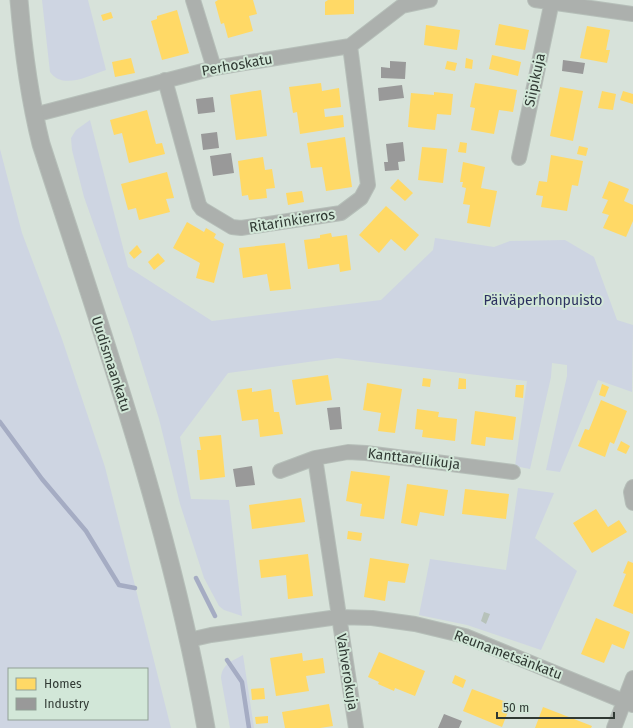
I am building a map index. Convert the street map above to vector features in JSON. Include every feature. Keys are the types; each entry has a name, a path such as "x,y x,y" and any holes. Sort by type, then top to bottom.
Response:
{"street":[{"name":"Uudismaankatu","path":"19,0 23,46 34,115 41,144 168,550 189,640 206,728"},
{"path":"193,0 214,68"},
{"name":"Perhoskatu","path":"34,115 214,68 350,46 400,3 430,0"},
{"path":"535,0 633,14"},
{"name":"Siipikuja","path":"519,158 552,2"},
{"name":"Ritarinkierros","path":"165,80 198,205 202,210 232,227 241,228 341,213 361,198 368,185 350,46"},
{"name":"Kanttarellikuja","path":"280,471 315,458 348,452 514,472"},
{"path":"315,458 338,617"},
{"path":"633,487 631,492 633,503"},
{"name":"Reunametsänkatu","path":"189,640 211,635 338,617 372,618 414,624 465,636 628,703"},
{"name":"Vahverokuja","path":"338,617 356,728"},
{"path":"614,728 628,703 633,678"}],"green space":[{"path":"42,0 88,0 106,70 84,78 69,81 55,77 50,72"},
{"name":"Päiväperhonpuisto","path":"90,120 128,267 212,321 381,300 433,250 435,238 494,247 510,241 565,240 594,257 617,320 633,325 632,392 598,380 560,472 546,470 567,376 567,365 552,363 551,377 530,469 515,466 527,381 337,358 228,373 180,437 191,499 229,500 242,616 224,610 219,606 204,578 180,504 159,419 132,333 84,197 72,150 71,138 76,130"},
{"path":"0,149 22,233 62,339 105,467 171,728 0,728"},
{"path":"518,488 554,493 535,538 577,571 541,650 467,625 419,615 430,559 506,570"},
{"path":"243,655 254,728 230,728 221,678 223,669 231,661"}],"building: Homes":[{"path":"218,0 253,0 257,14 249,16 253,31 228,38 224,23 221,24 215,2"},
{"path":"328,0 354,0 354,14 325,15 325,2"},
{"path":"177,10 189,53 162,60 151,21 157,19 157,16"},
{"path":"111,12 113,18 103,21 101,15"},
{"path":"499,24 529,30 525,50 495,45"},
{"path":"426,25 460,30 457,50 424,45"},
{"path":"587,26 610,30 606,50 610,50 607,63 580,58"},
{"path":"492,55 521,62 518,76 489,69"},
{"path":"131,58 135,73 115,77 112,62"},
{"path":"466,58 473,60 472,69 465,68"},
{"path":"447,61 457,63 455,71 445,69"},
{"path":"321,83 322,91 339,88 341,107 324,109 325,117 343,115 344,127 300,134 297,112 293,113 289,87"},
{"path":"475,83 517,90 513,112 499,110 494,134 471,130 475,108 470,107"},
{"path":"560,87 583,91 573,141 550,136"},
{"path":"261,90 267,136 236,140 230,95"},
{"path":"602,91 616,94 613,110 598,108"},
{"path":"623,91 633,94 633,104 620,100"},
{"path":"434,92 453,94 451,115 437,114 435,130 408,127 411,93 434,95"},
{"path":"147,110 156,144 162,143 165,154 129,163 122,133 114,135 110,120"},
{"path":"345,137 352,187 326,191 322,167 311,168 307,143"},
{"path":"460,142 467,143 466,153 458,152"},
{"path":"579,146 588,148 586,156 577,154"},
{"path":"422,147 447,149 443,183 418,180"},
{"path":"551,155 583,161 578,186 572,185 567,211 541,207 543,196 536,195 539,181 547,182"},
{"path":"263,157 265,170 272,169 275,188 266,189 267,198 249,200 248,195 242,196 238,161"},
{"path":"463,162 485,167 481,188 497,191 490,227 467,223 470,205 463,204 466,188 462,187 463,182 460,182"},
{"path":"167,172 174,198 166,199 170,212 139,220 136,208 128,210 121,184"},
{"path":"398,179 413,193 405,201 390,188"},
{"path":"609,181 629,189 624,201 633,205 633,221 626,237 603,228 609,215 602,213 608,200 602,198"},
{"path":"302,191 304,202 288,205 286,193"},
{"path":"386,206 419,235 405,251 391,239 379,253 359,235"},
{"path":"187,222 204,232 206,228 216,234 214,238 224,244 214,283 196,278 200,263 173,248"},
{"path":"331,233 332,237 347,235 351,270 340,272 339,264 308,269 304,240 320,238 320,235"},
{"path":"285,243 291,289 270,291 267,274 243,278 239,248"},
{"path":"137,245 142,252 134,259 129,253"},
{"path":"158,253 165,261 154,270 148,262"},
{"path":"328,375 332,400 296,405 292,380"},
{"path":"423,378 431,379 430,387 422,386"},
{"path":"459,378 466,379 466,389 458,389"},
{"path":"367,383 402,389 395,433 378,431 381,413 363,410"},
{"path":"602,384 609,387 605,397 599,395"},
{"path":"516,385 524,385 523,398 515,397"},
{"path":"252,388 252,392 271,389 274,412 279,412 283,434 260,437 258,419 242,421 237,390"},
{"path":"601,400 627,411 614,444 610,442 605,457 578,446 585,429 589,430"},
{"path":"417,409 439,412 438,417 457,419 455,441 422,437 423,430 415,429"},
{"path":"475,411 516,417 513,440 486,437 485,446 471,444"},
{"path":"221,435 225,477 200,480 197,450 201,450 199,437"},
{"path":"621,441 630,446 626,454 617,450"},
{"path":"351,471 390,476 384,519 360,516 362,504 346,501"},
{"path":"407,484 448,490 444,516 420,512 417,526 401,523"},
{"path":"465,489 509,494 506,519 462,514"},
{"path":"301,498 305,522 252,529 249,505"},
{"path":"596,509 608,527 619,520 627,532 592,553 573,523"},
{"path":"348,531 362,533 361,541 347,539"},
{"path":"308,554 313,596 288,599 286,575 261,578 259,560"},
{"path":"370,558 409,564 405,583 388,581 385,601 364,597"},
{"path":"628,561 633,563 633,614 613,606 626,574 623,573"},
{"path":"596,618 630,632 624,649 612,644 604,663 581,654"},
{"path":"379,652 425,671 415,696 395,688 394,691 378,684 379,682 368,677"},
{"path":"302,653 303,661 323,658 325,673 306,676 309,691 276,696 270,658"},
{"path":"455,675 466,680 463,688 452,683"},
{"path":"264,688 265,699 252,700 251,689"},
{"path":"472,689 511,704 502,727 463,711"},
{"path":"329,704 333,726 320,728 285,728 282,712"},
{"path":"543,707 592,726 591,728 535,728"},
{"path":"268,716 268,723 256,724 255,717"}],"building: Industry":[{"path":"563,60 585,63 583,74 562,71"},
{"path":"390,61 406,62 405,79 381,78 381,67 390,68"},
{"path":"402,85 404,98 379,101 378,88"},
{"path":"213,97 215,112 198,114 196,99"},
{"path":"217,132 219,148 203,150 201,134"},
{"path":"403,142 405,161 398,162 399,170 385,171 384,162 388,162 386,144"},
{"path":"231,153 234,173 213,176 210,156"},
{"path":"340,407 342,429 330,430 327,408"},
{"path":"252,466 255,485 236,487 233,469"},
{"path":"444,714 462,721 459,728 438,728"}],"building: Other":[{"path":"484,612 490,614 486,624 481,621"}],"waterway":[{"path":"0,422 42,479 86,531 119,585 135,588"},
{"path":"196,578 215,616"},
{"path":"227,660 242,682 249,728"}]}
